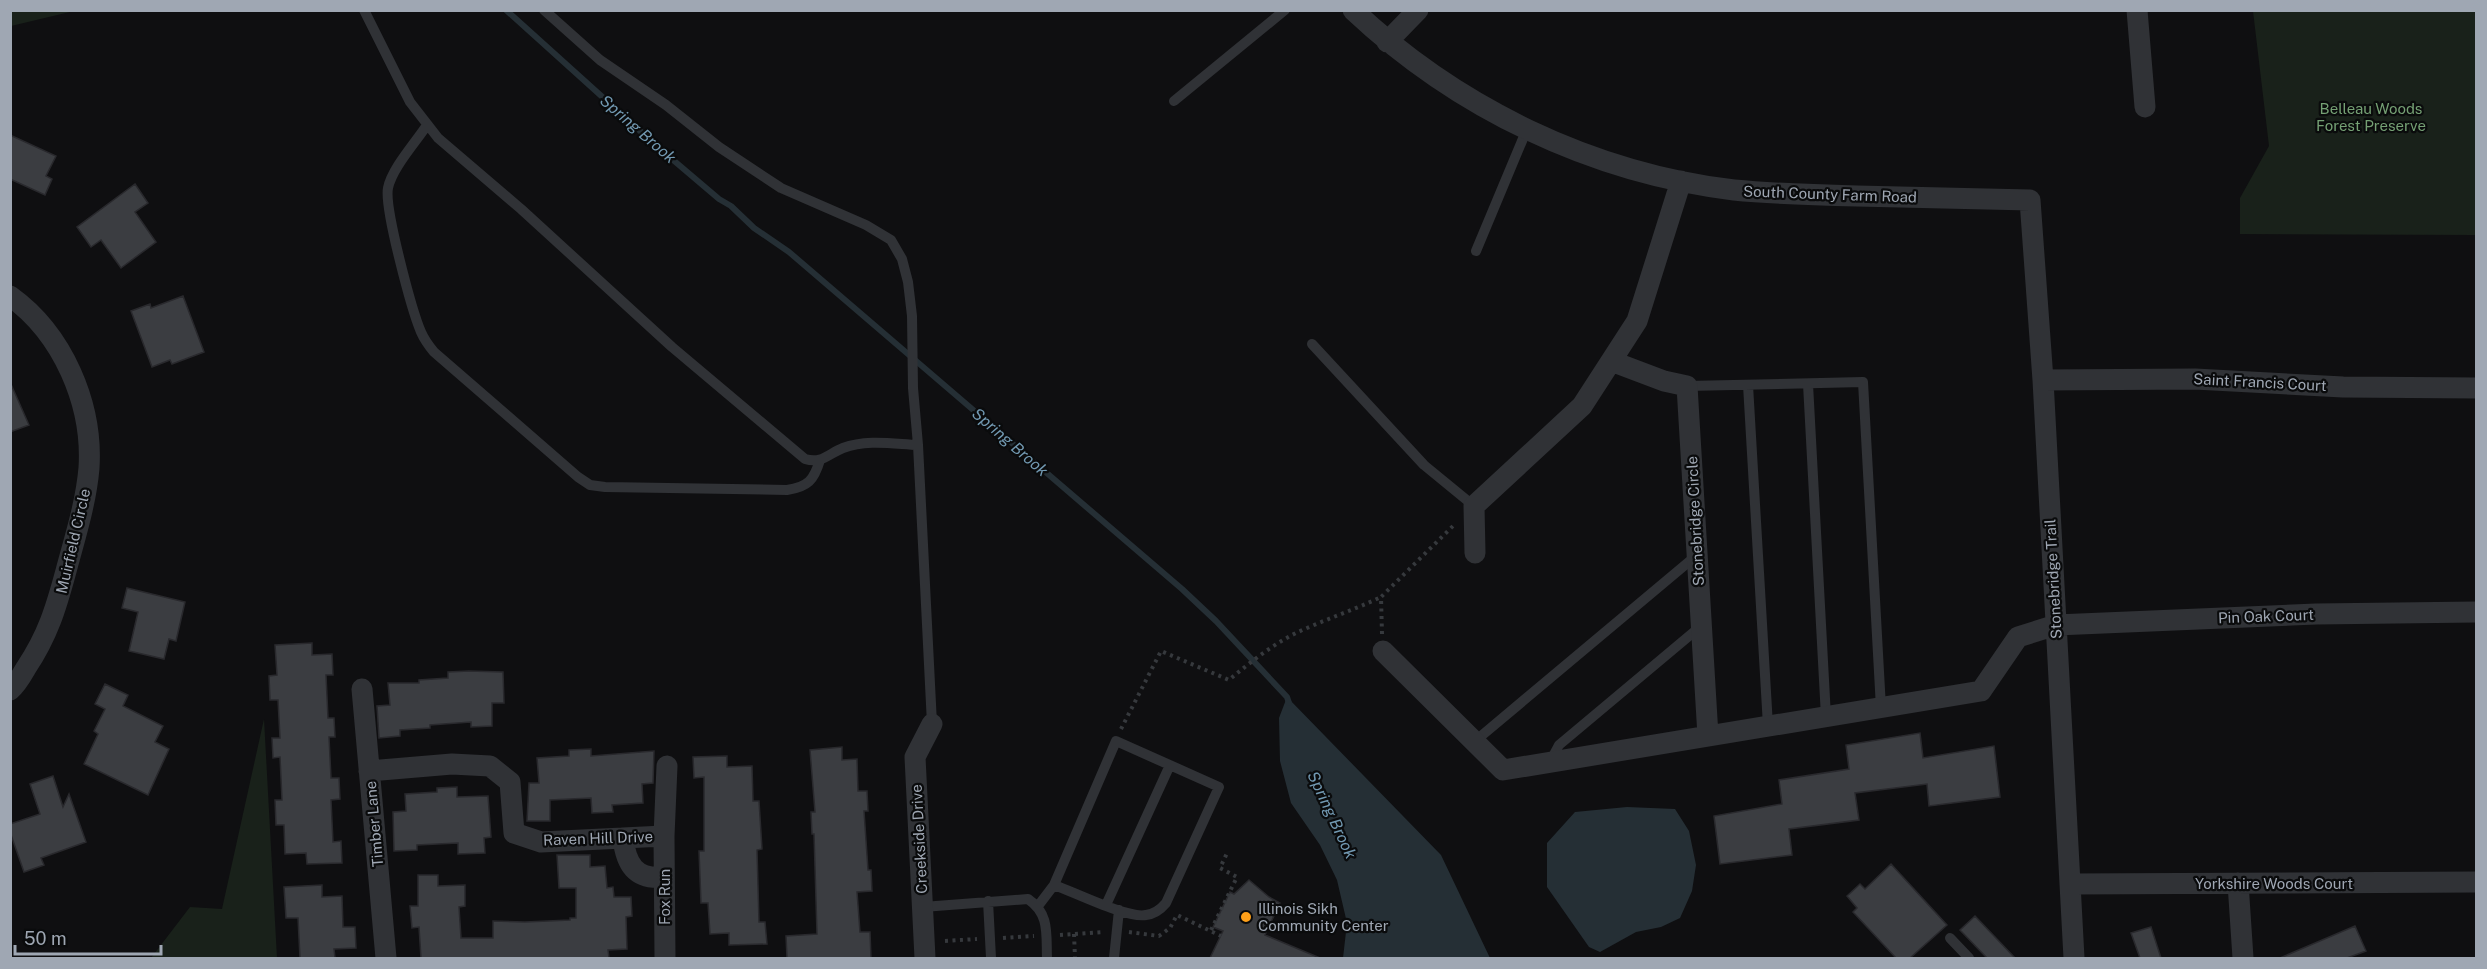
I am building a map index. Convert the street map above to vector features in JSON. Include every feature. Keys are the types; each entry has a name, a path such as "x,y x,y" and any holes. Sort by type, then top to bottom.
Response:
{"street":[{"name":"South County Farm Road","path":"1353,10 1388,42 1458,93 1527,129 1589,155 1681,181 1768,193 2030,200"},
{"path":"1388,42 1418,10"},
{"path":"2137,10 2145,107"},
{"path":"1475,553 1474,506 1582,406 1638,321 1681,181"},
{"name":"Stonebridge Trail","path":"2030,200 2043,380 2074,958"},
{"name":"Muirfield Circle","path":"10,296 28,308 65,360 84,410 88,431 89,468 84,500 56,611 42,645 10,690"},
{"path":"1611,361 1664,381 1687,386"},
{"name":"Saint Francis Court","path":"2043,380 2195,378 2343,387 2476,388"},
{"name":"Stonebridge Circle","path":"1687,386 1708,736"},
{"name":"Pin Oak Court","path":"2056,625 2316,614 2476,612"},
{"path":"1383,651 1503,770 1981,691 2018,636 2056,625"},
{"name":"Timber Lane","path":"362,689 386,958"},
{"name":"Creekside Drive","path":"926,958 915,757 932,724"},
{"name":"Raven Hill Drive","path":"369,771 452,764 490,766 510,782 514,833 541,842 664,836"},
{"name":"Fox Run","path":"664,958 664,836 667,766"},
{"path":"623,838 625,856 632,869 654,878 664,877"},
{"name":"Yorkshire Woods Court","path":"2071,884 2476,882"},
{"path":"2238,883 2243,958"}],"lane":[{"path":"364,10 410,102 438,138 521,209 672,348 805,459 815,462 844,448 868,442 918,445"},
{"path":"544,10 600,60 666,105 719,147 781,188 866,225 891,240 902,259 908,282 913,343 913,388 932,724"},
{"path":"1174,101 1284,10"},
{"path":"428,125 392,174 388,189 390,213 414,314 422,335 434,352 578,477 590,485 605,487 787,490 809,484 816,476 820,460"},
{"path":"1476,251 1527,129"},
{"path":"1312,344 1424,465 1474,506"},
{"path":"1687,386 1863,382 1881,708"},
{"path":"1808,384 1826,717"},
{"path":"1748,385 1768,726"},
{"path":"1474,741 1697,555"},
{"path":"1550,762 1559,745 1701,626"},
{"path":"1038,906 1054,885 1116,741 1220,787 1166,903 1160,910 1144,916 1119,910 1054,885"},
{"path":"1106,905 1170,765"},
{"path":"923,907 1028,899 1038,906 1045,917 1047,958"},
{"path":"988,901 991,958"},
{"path":"1114,958 1119,910"},
{"path":"1950,938 1969,958"}],"path":[{"path":"1116,741 1161,651 1230,680 1261,654 1305,628 1345,614 1381,597 1474,506"},
{"path":"1381,597 1383,651"},
{"path":"1211,930 1237,877 1220,868 1228,851"},
{"path":"1117,932 1159,936 1170,928 1177,915 1221,936"},
{"path":"1074,934 1075,958"}],"green space":[{"path":"11,10 74,10 74,11 11,26"},
{"name":"Belleau Woods Forest Preserve","path":"2253,11 2476,11 2476,235 2240,234 2240,198 2269,146"},
{"path":"264,719 277,958 151,958 190,907 222,909"}],"water":[{"path":"1287,697 1441,855 1490,958 1343,958 1347,923 1337,880 1320,845 1291,803 1280,761 1279,718"},
{"path":"1627,807 1675,809 1689,831 1696,865 1692,891 1680,918 1661,927 1636,932 1600,952 1589,947 1547,887 1547,843 1575,812"}],"building":[{"path":"10,135 56,156 46,176 52,179 45,195 10,179"},
{"path":"135,184 148,203 135,212 156,242 121,268 101,240 91,247 77,227"},
{"path":"183,296 204,352 172,364 170,360 152,367 131,311 150,304 151,308"},
{"path":"10,382 29,425 10,432"},
{"path":"127,588 185,602 176,641 169,639 164,659 129,651 138,612 122,608"},
{"path":"312,643 312,655 332,654 333,675 326,675 328,718 334,718 335,737 329,737 331,778 339,778 340,799 331,800 333,842 341,841 342,863 307,864 306,853 285,854 284,825 276,825 275,800 282,800 280,757 273,758 272,738 280,738 278,700 270,700 269,676 277,675 275,645"},
{"path":"448,672 503,672 504,703 492,703 492,726 471,727 471,722 430,725 430,728 400,730 400,736 379,738 377,706 390,705 388,683 419,683 419,680 448,678"},
{"path":"105,684 128,695 123,706 163,726 155,742 169,749 148,795 84,764 98,734 94,731 105,709 95,704"},
{"path":"1920,733 1923,758 1994,746 2000,797 1929,806 1927,784 1855,793 1859,820 1789,829 1792,855 1720,864 1714,816 1782,804 1779,780 1849,769 1846,745"},
{"path":"842,747 842,760 857,759 858,791 867,791 868,811 864,811 868,870 871,870 872,891 857,892 860,932 870,932 871,958 787,958 786,936 817,934 814,834 812,834 811,812 815,812 810,750"},
{"path":"591,749 591,756 654,751 653,783 642,784 643,803 612,805 613,812 592,813 591,798 550,800 550,821 527,821 529,783 539,783 537,758 569,756 569,750"},
{"path":"727,756 727,767 752,766 753,801 759,801 762,849 757,850 759,922 765,922 767,944 729,945 729,933 710,934 708,903 701,903 699,851 704,851 704,777 694,778 693,757"},
{"path":"53,776 63,807 69,794 86,842 41,858 44,865 24,872 10,832 10,824 40,814 30,784"},
{"path":"457,787 457,797 488,796 491,837 484,838 485,853 458,854 458,843 417,845 417,850 394,851 393,812 406,811 405,794 437,792 437,788"},
{"path":"557,855 590,855 590,867 605,866 607,888 613,887 614,897 631,897 632,916 626,917 627,949 608,950 609,958 421,958 419,927 412,928 410,906 418,906 418,875 438,875 438,886 465,885 465,906 459,907 461,938 493,938 493,921 525,922 576,918 576,888 559,888"},
{"path":"1891,864 1947,925 1910,958 1896,958 1853,912 1857,908 1847,896 1860,884 1865,889"},
{"name":"Illinois Sikh Community Center","path":"1249,880 1280,903 1265,935 1320,958 1210,958 1223,931 1213,927 1230,892 1234,894"},
{"path":"322,885 322,897 342,896 343,927 355,927 356,948 334,949 335,958 300,958 298,918 286,918 284,887"},
{"path":"1975,916 2015,958 1987,958 1960,930"},
{"path":"2355,926 2366,951 2347,958 2280,958"},
{"path":"2151,927 2161,958 2140,958 2131,933"}],"waterway":[{"name":"Spring Brook","path":"506,10 659,148 719,199 731,206 754,228 789,252 1182,589 1216,621 1287,697 1289,703"}],"place":[{"name":"Illinois Sikh Community Center","path":"1246,917"}]}
